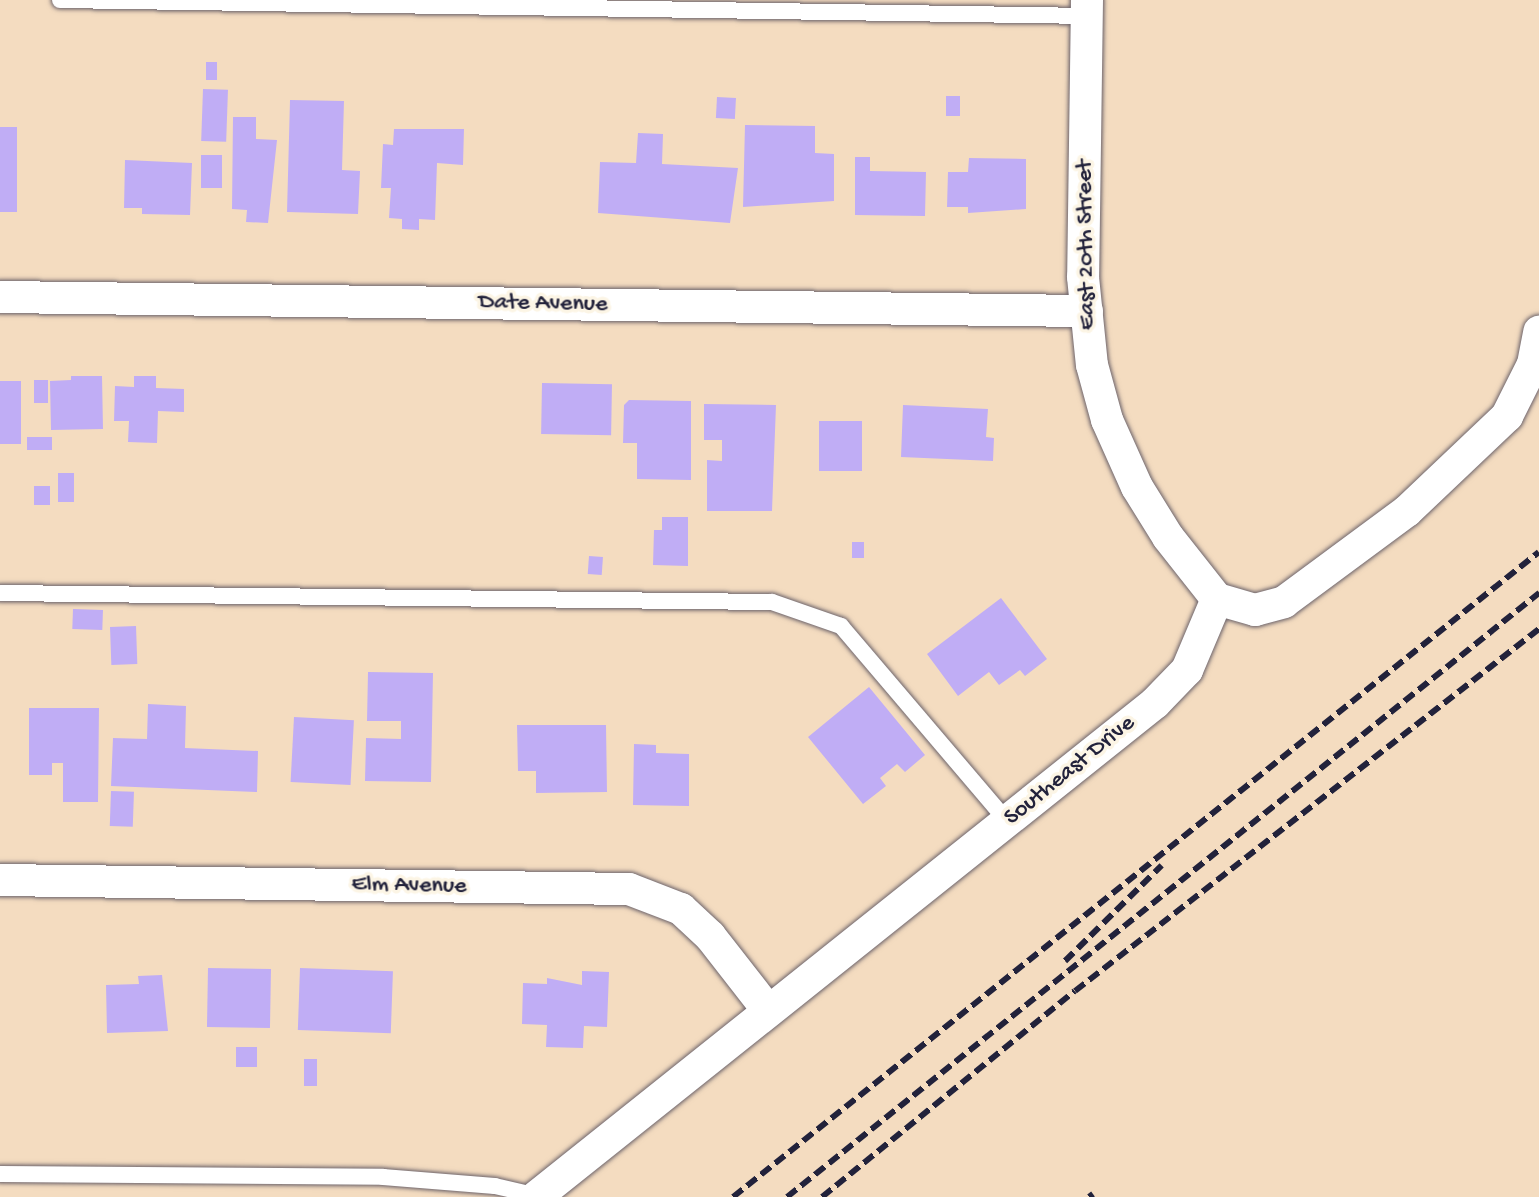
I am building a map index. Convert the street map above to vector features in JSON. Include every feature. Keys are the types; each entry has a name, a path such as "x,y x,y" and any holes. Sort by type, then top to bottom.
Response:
{"street":[{"name":"East 20th Street","path":"1087,8 1087,311 1092,365 1107,420 1137,487 1168,537 1217,599"},
{"name":"Date Avenue","path":"0,297 1087,311"},
{"path":"1217,599 1255,610 1284,602 1407,511 1507,416 1533,364 1539,332"},
{"name":"Southeast Drive","path":"537,1196 767,1009 1155,703 1187,670 1217,599"},
{"name":"Elm Avenue","path":"0,880 629,889 681,909 710,936 767,1009"}],"lane":[{"path":"60,0 1087,8"},
{"path":"0,593 772,602 841,626 1007,821"},
{"path":"0,1174 383,1177 495,1186 537,1196"}],"building":[{"path":"206,62 217,62 217,80 206,80"},
{"path":"203,89 228,90 226,142 201,141"},
{"path":"946,96 960,96 960,116 946,116"},
{"path":"717,97 736,98 735,119 716,118"},
{"path":"290,100 344,101 342,170 360,171 358,214 287,212"},
{"path":"233,117 256,117 256,139 277,140 268,223 246,222 247,210 232,209"},
{"path":"745,125 815,126 815,153 834,154 834,201 743,207"},
{"path":"0,127 17,127 17,212 0,212"},
{"path":"394,129 464,129 463,165 437,163 435,220 419,219 419,230 402,229 402,219 389,218 391,188 381,188 383,144 393,145"},
{"path":"638,133 663,134 662,164 738,168 730,223 598,213 600,162 636,163"},
{"path":"201,155 222,155 222,188 201,188"},
{"path":"855,157 870,157 870,171 926,172 925,216 855,215"},
{"path":"969,158 1026,159 1026,209 968,213 968,207 947,207 948,172 968,172"},
{"path":"125,160 192,163 190,215 142,214 142,208 124,208"},
{"path":"71,376 102,376 103,429 51,430 50,381 71,380"},
{"path":"134,376 156,376 156,388 184,389 184,412 158,411 157,443 128,442 129,421 114,421 115,386 134,387"},
{"path":"34,380 48,380 48,403 34,403"},
{"path":"0,381 21,381 21,444 0,444"},
{"path":"542,383 612,384 611,435 541,434"},
{"path":"629,400 691,401 691,480 637,479 637,443 623,443 624,405"},
{"path":"704,404 776,405 772,511 707,511 707,460 722,461 722,440 704,440"},
{"path":"903,405 988,409 986,437 994,438 993,461 901,457"},
{"path":"819,421 862,421 862,471 819,471"},
{"path":"27,437 52,437 52,450 27,450"},
{"path":"58,473 74,473 74,502 58,502"},
{"path":"34,486 50,486 50,505 34,505"},
{"path":"662,517 688,517 688,566 653,565 654,530 662,530"},
{"path":"852,542 864,542 864,558 852,558"},
{"path":"589,556 603,557 602,575 588,574"},
{"path":"1001,598 1047,659 1025,676 1020,670 999,685 989,672 958,696 927,654"},
{"path":"73,609 103,610 102,630 72,629"},
{"path":"136,626 137,664 111,665 110,627"},
{"path":"368,672 433,673 431,782 365,781 366,738 401,739 401,721 367,721"},
{"path":"869,687 925,755 905,772 897,764 880,778 886,786 863,804 808,737"},
{"path":"148,704 186,706 185,748 258,751 257,792 111,786 113,738 147,739"},
{"path":"29,708 99,708 98,802 63,802 63,763 52,763 52,775 29,775"},
{"path":"294,717 354,720 351,785 291,782"},
{"path":"517,725 606,725 607,792 536,793 536,771 518,771"},
{"path":"634,744 656,745 656,753 689,754 689,806 633,805"},
{"path":"111,791 134,792 133,827 110,826"},
{"path":"208,968 271,969 270,1028 207,1027"},
{"path":"300,968 393,971 391,1033 298,1030"},
{"path":"582,971 609,972 607,1027 584,1026 583,1048 546,1047 547,1025 522,1024 523,983 547,984 547,978 582,985"},
{"path":"162,975 168,1031 107,1033 106,985 139,984 138,976"},
{"path":"236,1047 257,1047 257,1067 236,1067"},
{"path":"304,1059 317,1059 317,1086 304,1086"}],"railway":[{"path":"733,1197 1539,552"},
{"path":"787,1197 1539,593"},
{"path":"822,1197 1075,991 1539,629"},
{"path":"1065,961 1162,865"},
{"path":"1089,1197 1093,1194"}]}
